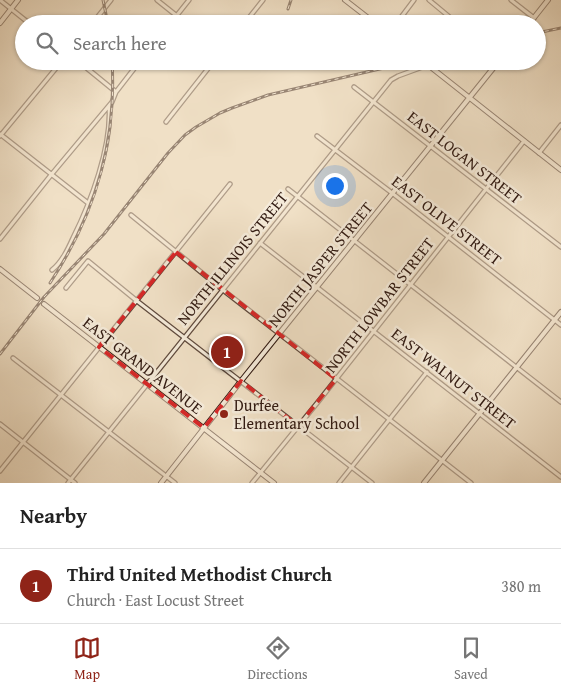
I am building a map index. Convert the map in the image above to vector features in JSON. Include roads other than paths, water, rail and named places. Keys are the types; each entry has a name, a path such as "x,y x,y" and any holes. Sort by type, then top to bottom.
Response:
{"street":[{"path":"0,0 19,15"},
{"path":"0,23 18,0"},
{"path":"99,15 111,0"},
{"path":"157,0 176,15"},
{"path":"178,15 189,0"},
{"path":"251,15 263,0"},
{"path":"345,0 364,15"},
{"path":"403,15 414,0"},
{"path":"429,0 447,15"},
{"path":"511,0 530,15"},
{"path":"536,15 548,0"},
{"path":"54,70 0,135 88,203"},
{"path":"89,70 116,92"},
{"path":"0,239 51,174 109,106 116,92 133,70"},
{"path":"166,122 207,70"},
{"name":"NORTH ILLINOIS STREET","path":"70,482 391,80 414,70"},
{"path":"434,70 561,170"},
{"name":"NORTH JASPER STREET","path":"161,483 491,70"},
{"name":"EAST LOGAN STREET","path":"354,87 561,247"},
{"path":"52,270 68,249 88,203 103,154 109,123 109,106"},
{"path":"539,153 561,125"},
{"name":"EAST OLIVE STREET","path":"318,136 561,325"},
{"name":"NORTH LOWBAR STREET","path":"252,483 524,141"},
{"path":"0,471 230,184"},
{"path":"288,189 561,402"},
{"path":"131,215 223,290 471,483"},
{"name":"EAST WALNUT STREET","path":"260,243 561,477"},
{"path":"66,288 88,261 372,483"},
{"path":"0,269 36,298"},
{"name":"EAST GRAND AVENUE","path":"44,304 274,483"},
{"path":"424,483 561,312"},
{"path":"13,358 175,483"},
{"path":"339,483 426,372"},
{"path":"0,424 70,482 75,483"}],"tunnel":[{"path":"37,298 44,304"}],"railway":[{"path":"103,0 106,15"},
{"path":"288,9 291,0"},
{"path":"546,31 561,28"},
{"path":"50,283 79,231 100,177 111,121 112,70"},
{"path":"0,354 44,297 104,234 168,153 185,135 220,113 268,95 375,70"}],"place":[{"name":"Third United Methodist Church","path":"227,352"},
{"name":"Durfee Elementary School","path":"224,414"}]}
